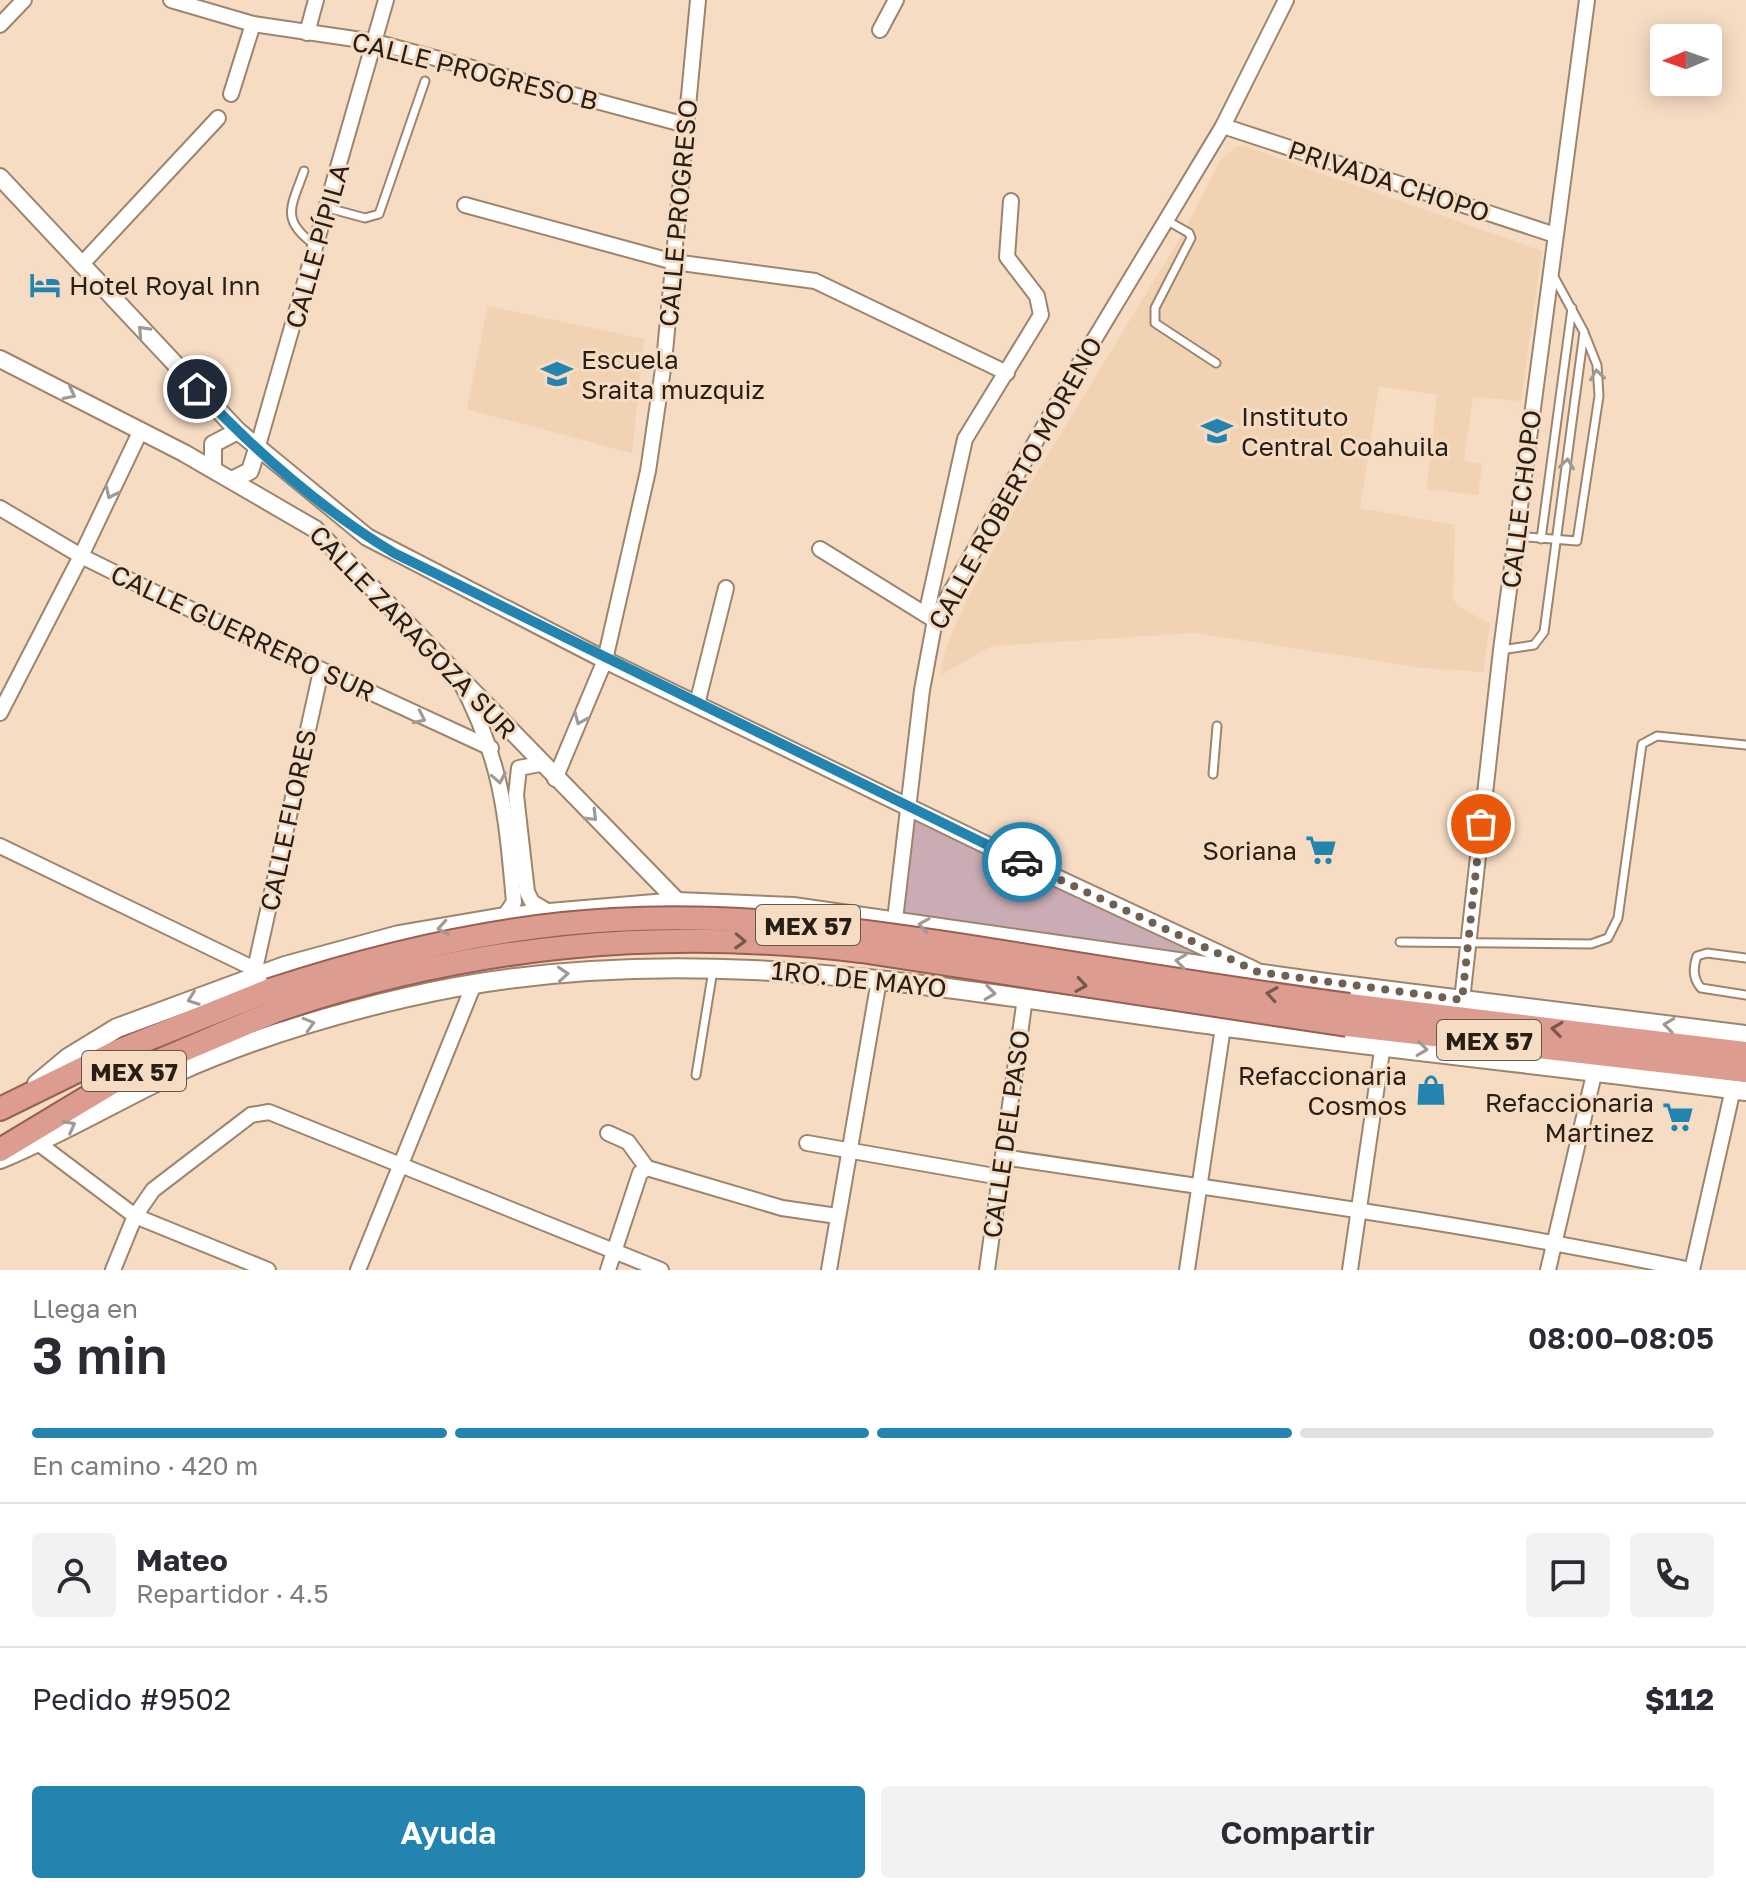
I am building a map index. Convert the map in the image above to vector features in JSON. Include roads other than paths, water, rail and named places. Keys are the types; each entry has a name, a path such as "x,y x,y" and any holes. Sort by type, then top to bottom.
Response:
{"highway":[{"name":"MEX 57","path":"0,1109 267,986 390,955 522,929 614,919 774,921 886,934 1348,1015 1633,1047 1746,1053"},
{"name":"MEX 57","path":"0,1150 267,986"},
{"name":"MEX 57","path":"1633,1047 1742,1084"}],"main road":[{"path":"267,986 399,935 547,911 678,902 793,907 1279,976 1746,1035"},
{"path":"627,906 637,912 647,932 641,958 631,969"},
{"name":"1RO. DE MAYO","path":"0,1159 38,1143 146,1087 235,1048 351,1012 474,984 631,969 714,966 879,980 1223,1027 1742,1084"}],"street":[{"path":"0,25 24,0"},
{"name":"CALLE PROGRESO B","path":"171,0 253,24 375,42 686,125"},
{"path":"307,33 316,0"},
{"name":"CALLE PÍPILA","path":"257,449 386,0"},
{"name":"CALLE PROGRESO","path":"555,779 605,660 648,471 674,262 698,0"},
{"path":"880,30 896,0"},
{"name":"CALLE ROBERTO MORENO","path":"895,920 930,617 1223,126 1286,0"},
{"name":"CALLE CHOPO","path":"1462,1000 1501,650 1587,0"},
{"path":"231,94 253,24"},
{"path":"81,265 218,118"},
{"name":"PRIVADA CHOPO","path":"1223,126 1555,235"},
{"path":"0,177 238,431 342,519 394,553 907,807 1258,972"},
{"path":"820,549 930,617 960,453 971,426 1041,315 1037,296 1007,257 1011,201"},
{"path":"465,205 674,262 815,281 1007,373"},
{"name":"CALLE ZARAGOZA SUR","path":"0,359 141,430 315,529 459,681 678,902 696,924 714,966"},
{"path":"0,713 81,556 141,430"},
{"path":"213,469 213,444 238,431"},
{"path":"232,480 250,471 257,449"},
{"name":"CALLE GUERRERO SUR","path":"0,508 81,556 491,748"},
{"path":"697,704 726,588"},
{"name":"CALLE FLORES","path":"267,986 321,671"},
{"path":"459,681 491,748 508,835 514,902 504,917"},
{"path":"540,764 519,768 516,795 528,898 547,911"},
{"path":"0,846 267,986"},
{"path":"829,1270 879,980"},
{"path":"358,1270 474,984"},
{"name":"CALLE DEL PASO","path":"987,1270 1025,998"},
{"path":"1187,1270 1223,1027"},
{"path":"1350,1270 1383,1044"},
{"path":"1548,1270 1595,1070"},
{"path":"1003,1157 1555,1241 1692,1270 1742,1084"},
{"path":"113,1270 135,1216 159,1184 251,1115 269,1112 661,1270"},
{"path":"608,1133 628,1142 647,1168 782,1208 837,1216"},
{"path":"38,1143 135,1216 268,1270"},
{"path":"807,1143 1000,1177"},
{"path":"608,1270 640,1173 647,1168"}],"lane":[{"path":"328,208 365,218 379,214 425,81"},
{"path":"304,171 292,204 291,221 299,233 317,246"},
{"path":"1166,220 1189,233 1191,238 1155,308 1155,323 1216,363"},
{"path":"1516,536 1577,541 1599,396 1597,365 1584,332 1550,269"},
{"path":"1541,539 1572,308"},
{"path":"1501,650 1534,645 1544,632 1584,332"},
{"path":"1213,774 1217,726"},
{"path":"1400,942 1468,940 1591,944 1608,938 1618,918 1642,744 1657,736 1746,745"},
{"path":"1746,958 1701,953 1694,962 1694,976 1701,988 1746,995"},
{"path":"696,1075 714,966"}],"place":[{"name":"Hotel Royal Inn","path":"45,285"},
{"name":"Escuela Sraita muzquiz","path":"557,374"},
{"name":"Instituto Central Coahuila","path":"1217,431"},
{"name":"Soriana","path":"1321,850"},
{"name":"Refaccionaria Cosmos","path":"1431,1090"},
{"name":"Refaccionaria Martinez","path":"1678,1117"}]}
